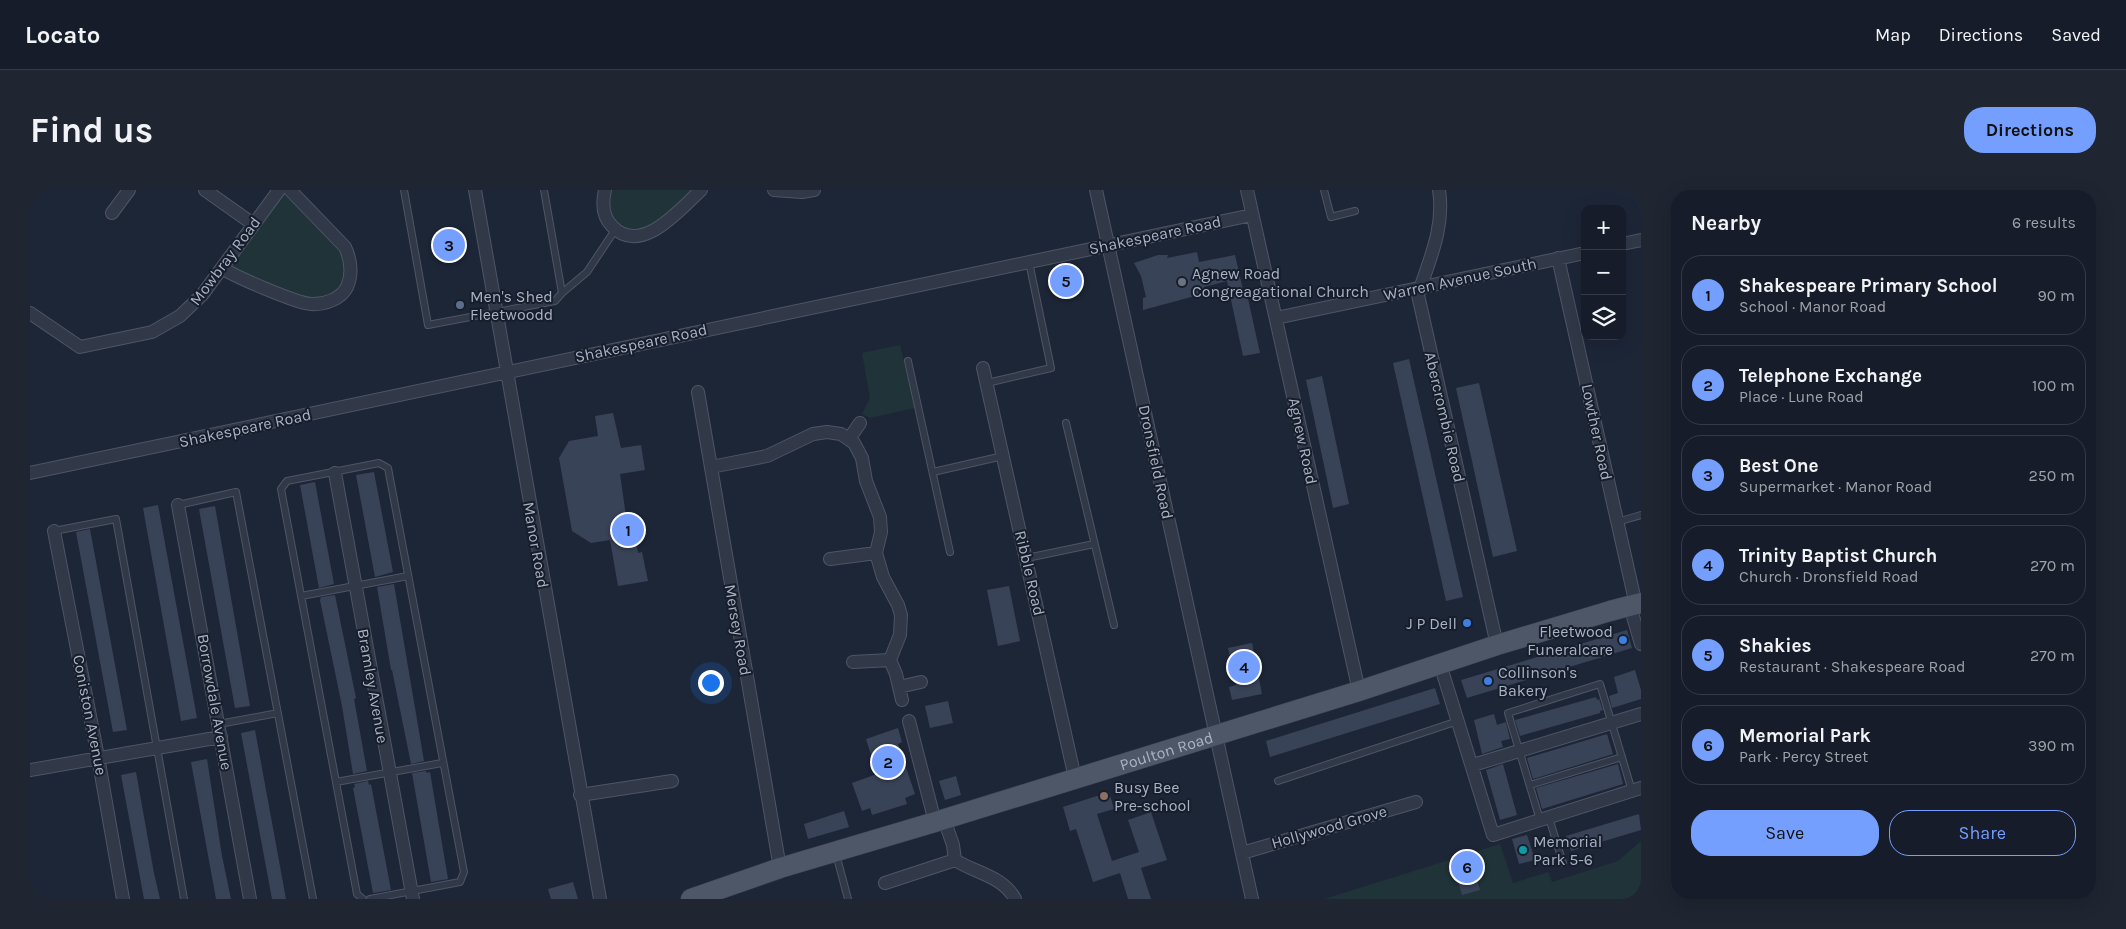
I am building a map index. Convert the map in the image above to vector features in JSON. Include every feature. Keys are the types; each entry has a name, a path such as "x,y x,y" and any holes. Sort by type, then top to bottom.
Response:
{"main road":[{"name":"Poulton Road","path":"691,899 780,868 940,821 1359,691 1497,645 1636,605"}],"street":[{"path":"112,213 129,190"},
{"path":"205,190 253,224"},
{"name":"Mowbray Road","path":"32,318 80,348 152,332 180,316 202,295 279,190"},
{"path":"222,268 309,304 330,302 345,291 351,275 349,255 345,247 290,190"},
{"name":"Manor Road","path":"475,190 580,795 600,899"},
{"path":"605,190 603,202 605,216 616,230 630,236 638,236 655,231 701,190"},
{"path":"774,190 802,192 814,190"},
{"name":"Dronsfield Road","path":"1096,190 1252,899"},
{"name":"Agnew Road","path":"1246,190 1359,691"},
{"name":"Abercrombie Road","path":"1439,190 1440,224 1434,251 1418,295 1497,645"},
{"name":"Shakespeare Road","path":"30,473 1252,215"},
{"path":"1626,243 1641,240"},
{"name":"Warren Avenue South","path":"1276,318 1581,253"},
{"name":"Lowther Road","path":"1558,258 1636,605 1641,644"},
{"name":"Ribble Road","path":"983,368 1075,778"},
{"name":"Mersey Road","path":"698,392 780,868"},
{"path":"849,438 860,423"},
{"path":"711,467 767,456 813,434 827,432 841,434 854,443 862,458 866,482 880,517 880,543 876,553 883,577 901,616 900,635 890,660 902,700"},
{"name":"Bramley Avenue","path":"335,473 388,772 412,895"},
{"name":"Borrowdale Avenue","path":"178,505 250,899"},
{"name":"Coniston Avenue","path":"54,531 98,757 123,899"},
{"path":"830,559 876,553"},
{"path":"853,662 890,660"},
{"path":"1440,664 1493,835 1637,790"},
{"path":"899,687 922,682"},
{"path":"1472,765 1641,714"},
{"path":"909,721 940,821 953,845 955,860 967,868 1002,882 1015,899"},
{"path":"30,770 158,748 220,730"},
{"path":"580,795 672,781"},
{"name":"Hollywood Grove","path":"1242,852 1416,802"},
{"path":"884,883 955,860"}],"lane":[{"path":"404,190 428,324 555,301 587,272 616,230"},
{"path":"544,190 562,293"},
{"path":"1324,190 1331,217 1354,211"},
{"path":"987,383 1051,368 1029,262"},
{"path":"908,362 950,552"},
{"path":"1066,423 1114,625"},
{"path":"933,472 1003,456"},
{"path":"363,899 357,894 282,490 287,481 379,463 388,468 464,872 460,882 412,895 370,899"},
{"path":"178,505 236,492 313,899"},
{"path":"1617,522 1641,515"},
{"path":"54,531 116,519 184,899"},
{"path":"1027,558 1094,544"},
{"path":"301,596 408,576"},
{"path":"1563,863 1530,785 1508,713 1600,684 1622,757 1637,790"},
{"path":"220,730 278,713"},
{"path":"1278,781 1458,720"},
{"path":"1530,785 1622,757"},
{"path":"336,782 442,763"},
{"path":"835,852 848,899"}],"green space":[{"path":"279,190 290,190 345,247 348,284 319,304 227,272"},
{"path":"605,190 701,190 646,235 611,226"},
{"path":"900,345 915,408 870,418 862,414 870,398 862,353"},
{"path":"1641,841 1641,899 1324,899 1500,844 1513,883 1548,872 1552,882 1618,861"}],"building":[{"name":"Agnew Road Congreagational Church","path":"1197,252 1199,262 1235,255 1244,294 1247,294 1260,353 1243,356 1227,281 1204,287 1206,293 1143,310 1143,298 1146,297 1141,276 1134,263 1158,255 1168,255 1167,258"},
{"path":"1409,359 1463,597 1446,601 1393,363"},
{"path":"1322,376 1349,504 1333,508 1306,380"},
{"path":"1479,383 1517,551 1493,557 1456,388"},
{"path":"613,413 621,448 641,445 645,470 620,474 627,523 633,522 638,553 642,552 648,581 618,586 610,540 591,543 572,531 559,458 569,441 598,436 595,416"},
{"path":"374,472 393,572 375,577 356,475"},
{"path":"315,482 334,584 319,588 300,485"},
{"path":"158,505 197,718 181,721 143,508"},
{"path":"215,506 250,706 235,708 199,509"},
{"path":"90,529 127,730 113,732 76,532"},
{"path":"394,584 424,761 411,764 391,670 377,587"},
{"path":"1009,586 1020,641 998,646 987,590"},
{"path":"335,595 356,698 354,699 367,771 353,774 342,706 320,600 321,597"},
{"path":"1627,630 1632,648 1467,698 1461,680"},
{"path":"1252,643 1262,694 1232,700 1229,687 1236,685 1228,648"},
{"path":"1635,670 1641,690 1641,699 1612,708 1609,696 1618,693 1614,677"},
{"path":"1435,688 1440,704 1270,757 1266,741"},
{"path":"1596,697 1597,700 1599,699 1603,710 1600,713 1520,736 1515,720"},
{"path":"948,701 953,723 930,728 925,706"},
{"path":"1494,714 1497,725 1506,722 1510,739 1501,741 1503,747 1482,754 1474,720"},
{"path":"898,728 902,742 898,744 915,794 905,798 907,804 872,815 870,808 862,811 852,783 877,774 866,739"},
{"path":"255,730 286,899 272,899 241,733"},
{"path":"1607,734 1613,754 1533,779 1527,758"},
{"path":"207,759 222,856 231,899 216,899 191,762"},
{"path":"1503,764 1517,815 1500,820 1486,770"},
{"path":"1618,764 1623,784 1542,809 1536,788"},
{"path":"426,771 427,773 430,772 448,879 431,882 412,773"},
{"path":"136,772 160,899 144,899 121,775"},
{"path":"956,776 961,795 945,800 939,781"},
{"path":"368,781 369,785 371,784 391,890 373,893 353,788 355,787 354,784"},
{"path":"1109,792 1114,809 1097,814 1112,861 1139,852 1128,820 1151,812 1167,860 1141,868 1151,899 1128,899 1120,873 1093,882 1076,829 1070,831 1063,807"},
{"path":"844,811 849,827 808,839 804,824"},
{"path":"1639,814 1641,830 1571,851 1566,836"},
{"name":"Memorial Park 5-6","path":"1527,835 1535,860 1519,864 1512,839"},
{"path":"1474,869 1480,890 1462,895 1456,875"},
{"path":"573,882 578,899 551,899 548,889"}],"place":[{"name":"Best One","path":"449,245"},
{"name":"Shakies","path":"1066,281"},
{"name":"Agnew Road Congreagational Church","path":"1182,282"},
{"name":"Men's Shed Fleetwoodd","path":"460,305"},
{"name":"Shakespeare Primary School","path":"628,530"},
{"name":"J P Dell","path":"1467,623"},
{"name":"Fleetwood Funeralcare","path":"1623,640"},
{"name":"Trinity Baptist Church","path":"1244,667"},
{"name":"Collinson's Bakery","path":"1488,681"},
{"name":"Telephone Exchange","path":"888,762"},
{"name":"Busy Bee Pre-school","path":"1104,796"},
{"name":"Memorial Park 5-6","path":"1523,850"},
{"name":"Memorial Park","path":"1467,867"}]}
